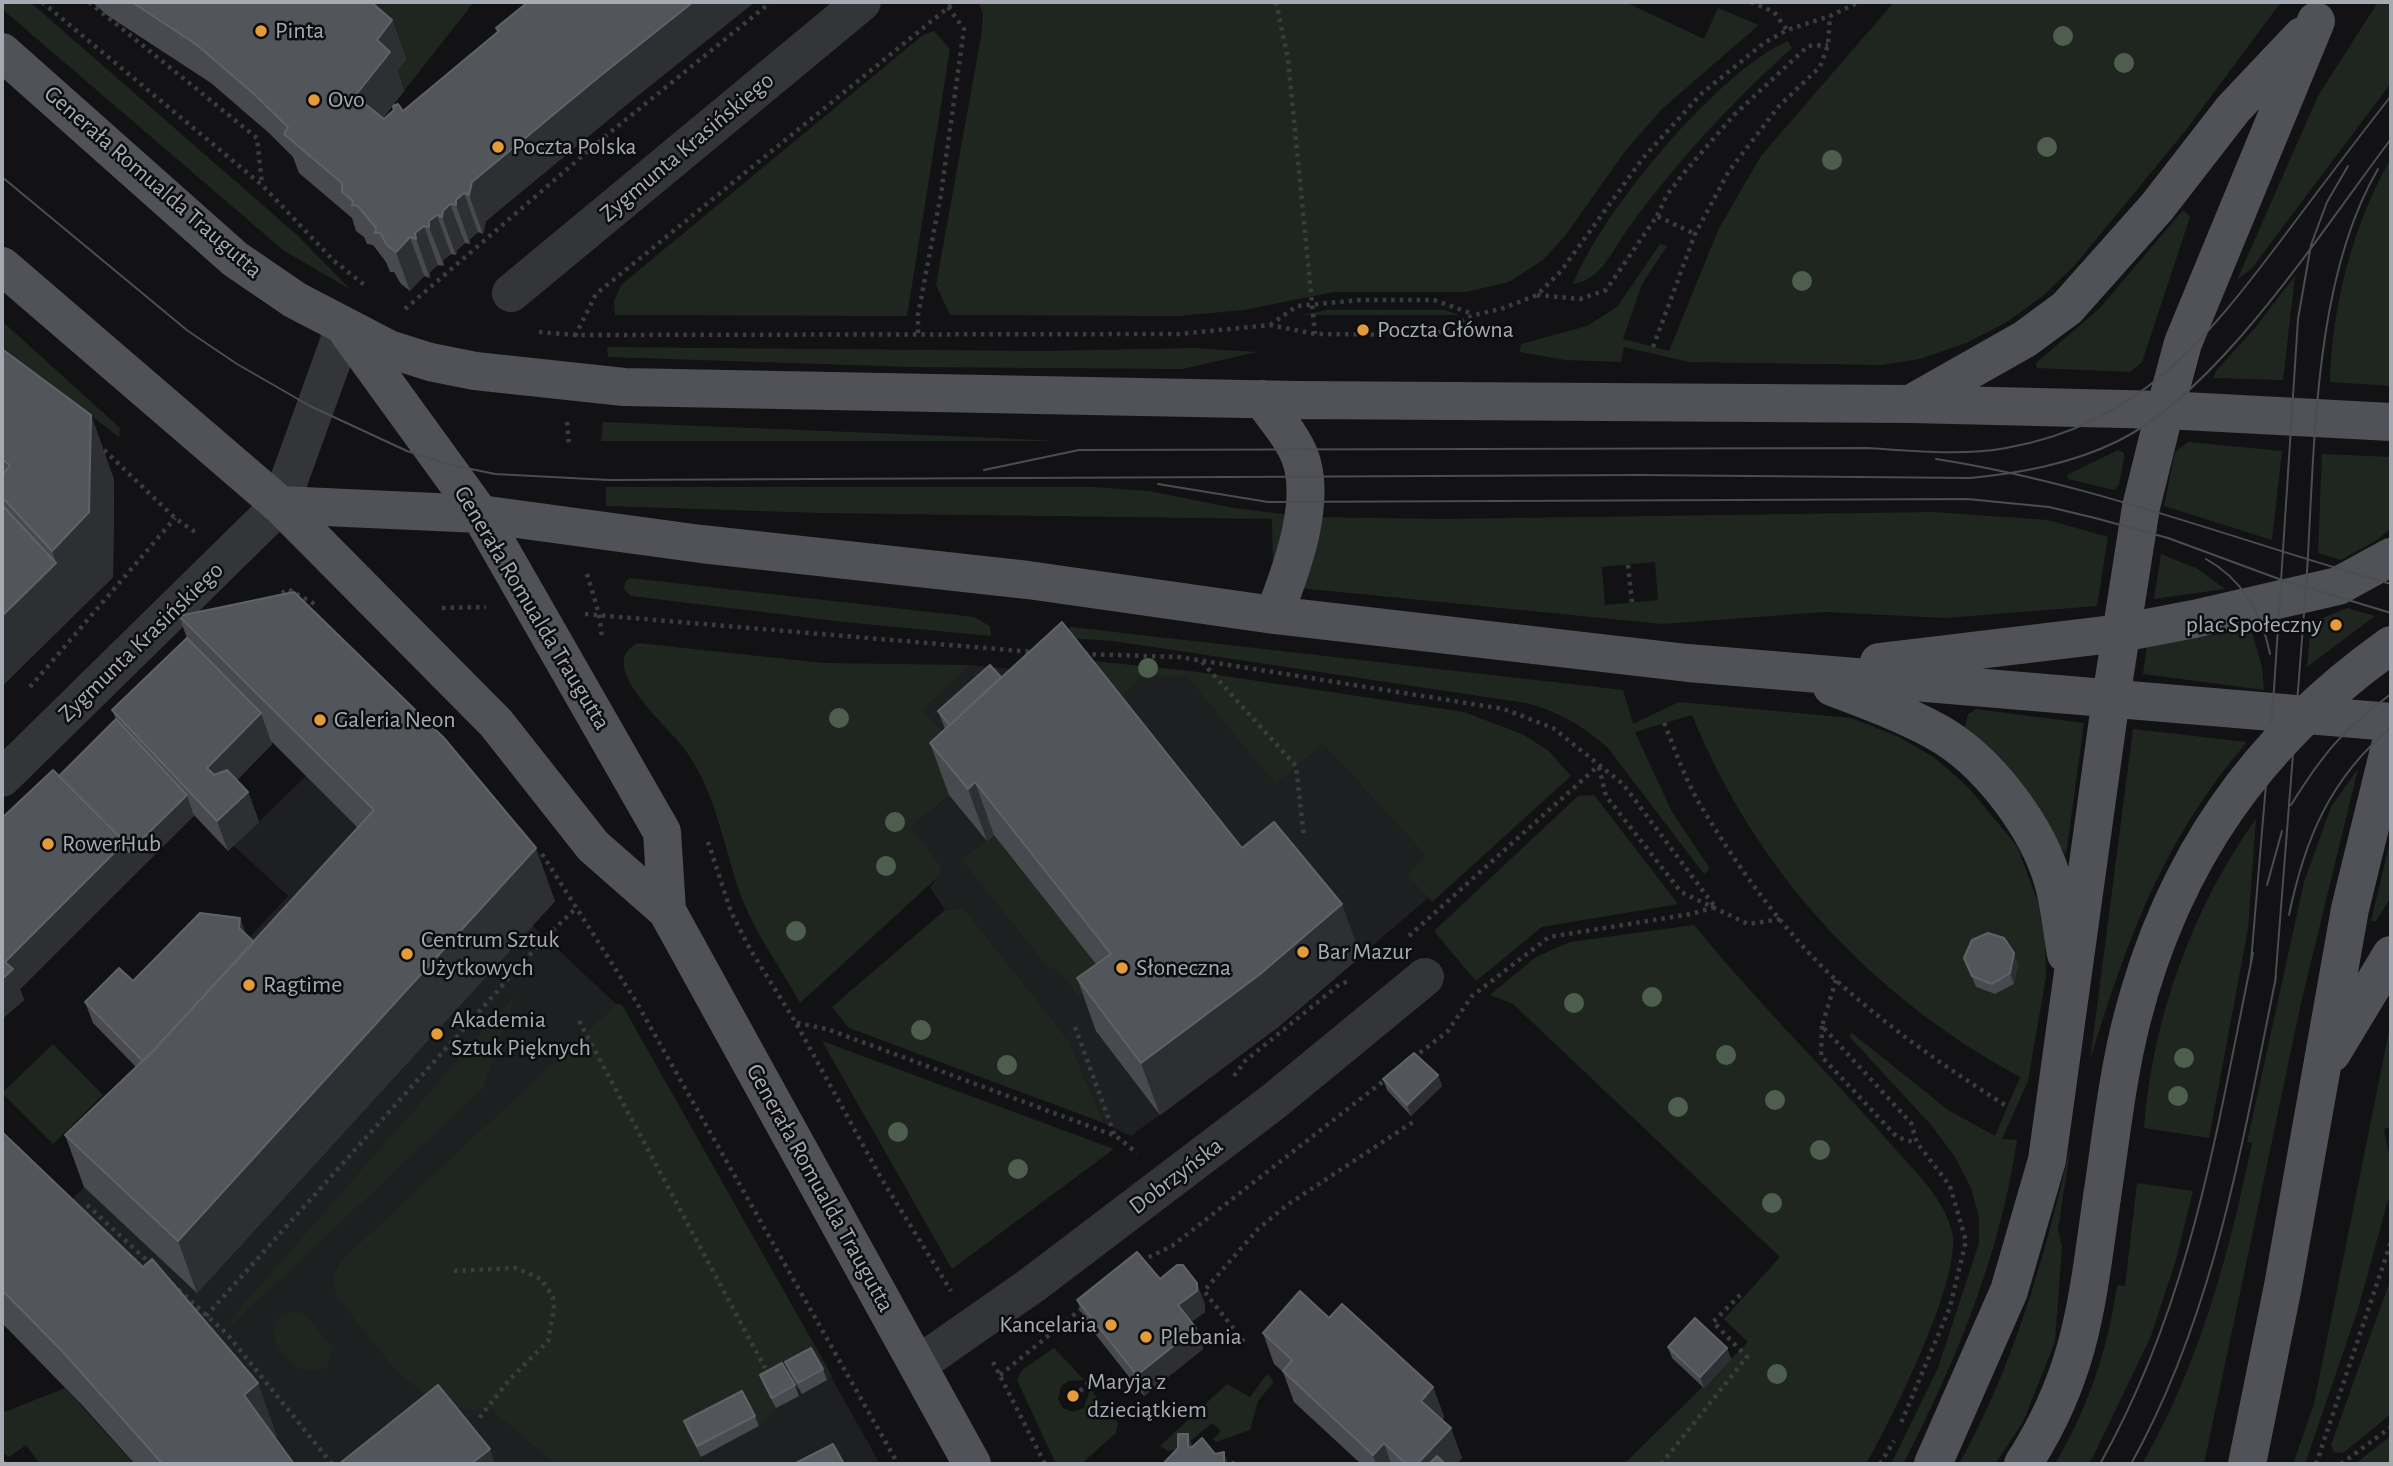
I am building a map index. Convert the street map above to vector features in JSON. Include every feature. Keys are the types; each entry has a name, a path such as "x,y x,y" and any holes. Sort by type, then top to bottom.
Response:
{"main road":[{"path":"1910,404 2025,340 2067,307 2157,207 2233,109 2323,11"},
{"path":"1933,1464 2009,1291 2047,1160 2110,698 2141,508 2165,410 2183,343 2323,11"},
{"name":"Generała Romualda Traugutta","path":"2,52 234,258 295,300 344,328 480,514 662,832 667,911"},
{"name":"Generała Romualda Traugutta","path":"2,266 280,505 496,723 593,846 667,911 972,1464"},
{"path":"344,328 390,349 429,362 475,371 624,387 1262,399 1910,404 2165,410 2391,422"},
{"path":"1262,399 1297,449 1304,502 1294,561 1274,615"},
{"path":"280,505 480,514 701,544 1028,580 1274,615 1688,663 2391,722"},
{"path":"1794,672 2122,633 2338,586 2391,556"},
{"path":"2023,1464 2061,1397 2076,1355 2117,1089 2132,1021 2148,961 2187,871 2221,814 2275,746 2333,689 2391,645"},
{"path":"1794,672 1937,732 1958,747 2004,792 2030,829 2054,883 2072,990"},
{"path":"2247,1464 2350,909 2391,742"},
{"path":"2322,1069 2391,955"}],"street":[{"name":"Zygmunta Krasińskiego","path":"512,293 862,2"},
{"path":"280,505 344,328"},
{"name":"Zygmunta Krasińskiego","path":"2,778 280,505"},
{"name":"Dobrzyńska","path":"919,1364 1032,1286 1273,1102 1424,977"}],"path":[{"path":"42,2 262,185 334,261 376,293"},
{"path":"89,2 257,138 262,185"},
{"path":"405,309 602,139 771,2"},
{"path":"575,335 596,294 955,2"},
{"path":"1276,2 1288,59 1315,334"},
{"path":"1751,2 1774,12 1787,30"},
{"path":"611,334 1179,334 1270,325 1315,334 1433,335 1474,315 1501,310 1537,295 1561,271 1643,158 1701,94 1764,43 1787,30 1830,16 1859,2"},
{"path":"918,333 918,315 941,194 964,29 948,7"},
{"path":"1653,347 1695,234 1729,171 1779,106 1820,67 1828,45 1830,16"},
{"path":"1537,295 1580,299 1606,290 1657,216 1667,195 1734,116 1808,46 1828,45"},
{"path":"1657,216 1695,234"},
{"path":"1270,325 1297,306 1314,303 1434,300 1474,315"},
{"path":"546,324 546,332"},
{"path":"567,420 569,446"},
{"path":"87,436 108,452 175,518 195,532"},
{"path":"25,693 175,518"},
{"path":"1628,565 1632,603"},
{"path":"587,574 599,614 971,649 1037,652"},
{"path":"268,604 288,589"},
{"path":"434,610 499,607"},
{"path":"1075,653 1179,657 1504,709 1553,728 1623,784 1715,906"},
{"path":"1201,662 1296,766 1304,838"},
{"path":"1664,723 1697,799 1736,860 1781,919 1836,980 1944,1067 2008,1107"},
{"path":"1598,766 1606,796 1681,892 1748,924 1781,919"},
{"path":"1408,938 1598,766"},
{"path":"706,836 731,912 881,1178 956,1298"},
{"path":"537,846 634,998 858,1398 898,1464"},
{"path":"1403,1066 1447,1032 1472,996 1549,937 1691,914 1715,906"},
{"path":"206,1315 545,938 576,908"},
{"path":"1836,980 1822,1026 1821,1056 1897,1137 1917,1143"},
{"path":"1234,1076 1265,1042 1340,984"},
{"path":"579,1021 765,1368"},
{"path":"796,1023 827,1029 1116,1136 1137,1153"},
{"path":"1822,1026 1911,1123 1917,1143 1951,1186 1966,1241 1950,1307 1894,1441 1880,1464"},
{"path":"1075,1027 1116,1136"},
{"path":"1134,1266 1144,1258 1172,1246 1392,1075"},
{"path":"1244,1342 1204,1291 1258,1229 1287,1205 1416,1120"},
{"path":"87,1205 156,1269"},
{"path":"2316,1464 2391,1242"},
{"path":"454,1271 516,1268 541,1279 553,1297 554,1310 548,1341 509,1380 477,1422"},
{"path":"166,1279 227,1334 332,1464"},
{"path":"1661,1464 1747,1357 1713,1322 1743,1292"},
{"path":"1000,1375 1093,1299"},
{"path":"990,1356 1045,1464"},
{"path":"1080,1391 1093,1378"},
{"path":"2341,1464 2391,1427"},
{"path":"1216,1458 1236,1464"}],"shaded area":[{"path":"2,2 30,2 297,235 351,290 283,250 2,9"},
{"path":"354,2 474,2 404,91 391,79"},
{"path":"979,2 1625,2 1704,39 1718,8 1759,25 1663,108 1626,150 1565,236 1543,260 1509,282 1466,292 1333,292 1244,310 1179,316 950,315 936,285 981,37 983,15"},
{"path":"1894,2 2281,2 2186,130 2075,265 2044,295 2007,322 1966,343 1920,359 1881,365 1689,362 1624,347 1621,362 1565,360 1520,352 1521,344 1587,326 1617,307 1660,244 1667,246 1642,284 1623,339 1669,351 1719,228 1761,156"},
{"path":"2378,2 2391,2 2391,83 2252,268 2237,280 2318,96"},
{"path":"934,31 950,49 907,316 615,315 614,301 621,285 923,35"},
{"path":"1788,41 1792,48 1725,112 1684,157 1599,271 1573,284 1587,254 1609,220 1665,147 1729,82 1760,57"},
{"path":"2391,158 2391,386 2330,382 2335,324 2347,266 2366,210"},
{"path":"2183,210 2190,217 2142,362 2130,372 2037,368 2036,363 2100,308"},
{"path":"2295,276 2283,380 2213,378 2216,371 2255,328"},
{"path":"1328,310 1445,310 1459,315 1301,315"},
{"path":"2,321 120,428 119,437 2,349"},
{"path":"607,347 1042,351 1194,348 1257,352 1183,369 910,367 608,357"},
{"path":"603,422 998,438 1056,441 601,441"},
{"path":"2188,442 2282,451 2272,540 2164,506 2175,452"},
{"path":"2118,450 2124,453 2124,458 2119,485 2114,490 2068,479 2067,475"},
{"path":"2322,454 2391,457 2391,528 2377,540 2341,560 2318,553"},
{"path":"606,487 1093,487 1149,491 1234,508 1308,517 1445,519 1933,512 2048,520 2108,537 2097,606 1946,618 1826,612 1662,624 1279,586 1273,570 1272,519 821,513 606,506","holes":["1655,562 1658,600 1605,605 1602,567"]},
{"path":"2161,554 2198,569 2225,589 2154,599"},
{"path":"630,578 974,617 990,626 991,636 844,622 631,596 624,589 625,582"},
{"path":"2347,608 2375,616 2307,667 2311,623"},
{"path":"1071,627 1623,690 1633,724 1679,702 1851,718 1897,736 1935,758 1968,787 2017,846 2040,907 2045,939 2046,977 2028,1081 2002,1139 2017,1140 1999,1225 1987,1266 1958,1347 1903,1464 1891,1464 1938,1368 1979,1243 1979,1217 1971,1188 1955,1157 1932,1126 1849,1036 1852,1033 1948,1110 1995,1136 2020,1077 1966,1045 1915,1009 1868,969 1825,925 1785,877 1749,827 1718,772 1692,715 1635,732 1672,812 1710,869 1704,874 1608,748 1579,726 1549,711 1526,703 1113,641 1052,637","holes":["2018,964 2014,984 1995,994 1976,987 1968,969"]},
{"path":"2251,629 2262,667 2264,690 2143,674 2147,645"},
{"path":"638,643 823,663 970,665 923,710 979,771 911,827 940,866 939,876 800,1003 762,940 743,901 712,802 695,765 628,679 624,665 626,653"},
{"path":"1074,659 1191,671 1464,712 1522,734 1549,751 1571,776 1432,902 1407,875 1425,855 1323,744 1275,784 1187,676 1142,677 1108,708"},
{"path":"970,665 1014,669 1108,707 1142,677 1187,675 1275,783 1323,744 1426,856 1408,875 1428,898 1278,1027 1131,1136 1104,1123 1069,1041 963,907 945,910 930,887 939,876 910,828 979,771 923,710"},
{"name":"Akademia Sztuk Pięknych","path":"198,668 463,790 555,901 532,925 616,1004 622,1005 880,1464 134,1464 82,1405 2,1323 2,1273 84,1187 248,939 288,896 234,846 306,776"},
{"path":"1976,709 2084,723 2066,855 1965,727 1968,714"},
{"path":"2133,729 2247,742 2192,816 2151,892 2118,973 2090,1061"},
{"path":"2358,769 2301,1003 2204,1464 2142,1464 2180,1388 2210,1308 2243,1185 2252,1143 2247,1142 2304,882 2331,807"},
{"path":"1594,795 1678,904 1542,927 1476,981 1434,931 1578,796"},
{"path":"2256,819 2248,929 2209,1138 2144,1128 2156,1046 2179,966 2213,889"},
{"path":"994,835 1105,975 1079,996 1055,967 1050,970 962,860"},
{"path":"2391,837 2391,897 2376,921 2371,921"},
{"path":"963,907 1069,1041 1104,1123 849,1028 832,1007 945,910"},
{"path":"1694,925 1926,1184 1948,1219 1952,1232 1952,1253 1947,1281 1936,1314 1907,1384 1866,1464 1624,1464 1748,1342 1724,1319 1780,1257 1513,1004 1490,995 1536,957 1570,942"},
{"path":"516,994 483,1088 233,1324 229,1321"},
{"path":"617,1004 622,1005 832,1376 827,1380 814,1358 765,1386 776,1408 759,1426 745,1401 688,1432 701,1457 697,1464 555,1464 491,1409 465,1409 442,1402 420,1390 383,1355 334,1290 334,1276 343,1259"},
{"path":"2391,1021 2391,1127 2384,1129 2391,1165 2391,1199 2388,1200 2358,1309 2305,1464 2293,1464 2314,1404"},
{"path":"822,1041 1114,1149 952,1269"},
{"path":"53,1044 103,1095 53,1144 2,1093"},
{"path":"2071,1144 2058,1230 2062,1246 2055,1342 2023,1422 1995,1464 1959,1464 1996,1387 2026,1308"},
{"path":"2137,1183 2193,1191 2176,1260 2151,1336 2093,1457 2088,1464 2055,1464 2077,1422 2095,1378 2108,1333 2117,1285 2125,1286"},
{"path":"2391,1278 2391,1414 2343,1453 2334,1452 2331,1445"},
{"path":"295,1312 305,1314 333,1348 327,1367 313,1371 300,1368 288,1360 280,1348 275,1336 275,1325 281,1316"},
{"path":"1054,1348 1084,1380 1068,1381 1061,1386 1058,1399 1063,1408 1073,1412 1084,1408 1090,1389 1118,1423 1116,1433 1081,1464 1056,1464 1017,1380 1022,1370"},
{"path":"1267,1374 1274,1382 1258,1401 1250,1430 1216,1442 1213,1439 1221,1431 1212,1423 1189,1442 1189,1446 1168,1451 1160,1446 1227,1384 1250,1397"},
{"path":"65,1388 134,1464 40,1464 26,1445 9,1457 2,1453 2,1413"},
{"path":"2391,1436 2391,1464 2355,1464"}],"building":[{"path":"132,2 371,2 392,20 377,40 390,52 355,96 384,119 394,110 393,106 398,104 403,111 499,31 496,28 528,2 693,2 472,182 469,195 464,193 456,200 456,205 450,204 443,211 442,217 437,215 429,221 429,227 424,226 415,233 416,239 410,237 396,252 387,245 380,233 375,233 376,228 358,206 352,205 353,201 342,192 342,183 284,134 288,127 254,94 197,45"},
{"path":"2,349 91,415 89,512 52,551 2,497 2,476 10,465 2,459"},
{"path":"2,505 56,563 2,616"},
{"name":"Centrum Sztuk Użytkowych","path":"294,592 444,738 536,848 178,1241 65,1135 153,1051 374,810 179,616"},
{"path":"1062,622 1242,848 1274,822 1342,904 1259,975 1141,1063 1077,978 1111,954 975,782 968,789 930,743"},
{"path":"187,638 261,713 207,768 214,775 227,770 248,792 217,821 112,710"},
{"path":"990,665 1001,677 950,725 938,711"},
{"path":"116,719 187,795 129,852 125,842 59,776"},
{"path":"53,770 125,842 5,962 13,969 2,979 2,818"},
{"path":"200,913 240,918 239,928 254,942 143,1061 85,1002 119,968 133,981"},
{"path":"1988,933 2004,938 2014,953 2010,973 1992,984 1972,976 1964,958 1972,940"},
{"path":"1414,1053 1438,1075 1407,1105 1383,1079"},
{"path":"2,1132 143,1267 152,1259 258,1383 244,1395 294,1464 158,1464 161,1462 63,1352 2,1290"},
{"name":"Plebania","path":"1137,1252 1160,1279 1177,1265 1183,1265 1197,1283 1197,1291 1178,1305 1196,1328 1137,1375 1077,1300"},
{"path":"1300,1291 1329,1318 1342,1304 1433,1387 1421,1401 1451,1428 1417,1464 1406,1464 1384,1443 1373,1455 1283,1371 1292,1360 1263,1333"},
{"path":"1695,1318 1727,1348 1700,1377 1668,1347"},
{"path":"811,1348 823,1369 798,1383 785,1362"},
{"path":"782,1363 795,1385 772,1398 760,1375"},
{"path":"438,1385 490,1449 471,1464 339,1464"},
{"path":"742,1391 755,1416 697,1446 684,1421"},
{"path":"1178,1434 1188,1434 1188,1446 1191,1448 1202,1438 1215,1454 1224,1452 1226,1464 1163,1464 1178,1448"},
{"path":"833,1444 844,1464 794,1464"},
{"path":"1437,1456 1445,1464 1429,1464"}],"tram line":[{"path":"984,470 1079,450 1868,448 1955,452 2006,448 2053,436 2094,420 2131,398 2165,373 2196,344 2253,276 2391,96"},
{"path":"2,177 188,331 237,364 310,406 407,451 447,464 495,474 609,480 1640,475 1970,478 2027,470 2082,456 2118,441 2156,417 2194,386 2267,305 2391,139"},
{"path":"2251,962 2274,689 2298,319 2311,245 2327,202 2348,166"},
{"path":"2275,984 2320,372 2328,317 2340,264 2356,214 2378,169"},
{"path":"1936,459 2109,498 2391,584"},
{"path":"1158,484 1268,502 1967,499 2049,507 2168,538 2279,579 2391,613"},
{"path":"2206,559 2240,587 2262,625 2270,654"},
{"path":"2291,805 2313,771 2346,731 2391,694"},
{"path":"2289,915 2303,860 2323,812 2352,767 2391,727"},
{"path":"2267,885 2282,831"},
{"path":"2100,1464 2131,1403 2179,1279 2212,1151 2253,953"},
{"path":"2131,1464 2160,1407 2205,1288 2237,1165 2276,977"}],"place":[{"name":"Pinta","path":"261,31"},
{"name":"Ovo","path":"314,100"},
{"name":"Poczta Polska","path":"498,147"},
{"name":"Poczta Główna","path":"1363,330"},
{"name":"plac Społeczny","path":"2336,625"},
{"name":"Galeria Neon","path":"320,720"},
{"name":"RowerHub","path":"48,844"},
{"name":"Bar Mazur","path":"1303,952"},
{"name":"Centrum Sztuk Użytkowych","path":"407,954"},
{"name":"Słoneczna","path":"1122,968"},
{"name":"Ragtime","path":"249,985"},
{"name":"Akademia Sztuk Pięknych","path":"437,1034"},
{"name":"Kancelaria","path":"1111,1325"},
{"name":"Plebania","path":"1146,1337"},
{"name":"Maryja z dzieciątkiem","path":"1073,1396"}]}
